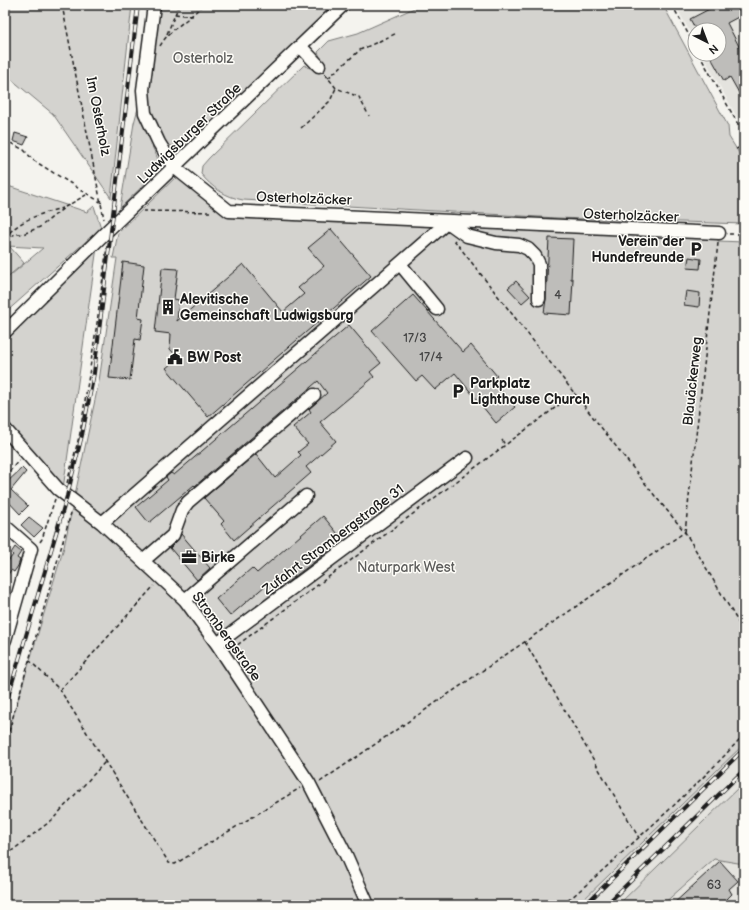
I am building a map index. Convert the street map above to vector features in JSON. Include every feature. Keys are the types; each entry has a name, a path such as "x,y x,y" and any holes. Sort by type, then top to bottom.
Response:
{"street":[{"path":"154,5 143,90 145,113 159,143 174,167 229,210"},
{"name":"Ludwigsburger Straße","path":"5,332 106,232 301,47 343,5"},
{"path":"301,47 319,66"},
{"name":"Osterholzäcker","path":"229,210 337,214 445,224 719,233"},
{"path":"102,523 445,224"},
{"name":"Osterholzäcker","path":"445,224 467,236 496,243 519,245 528,249 535,256 539,264 539,299"},
{"path":"400,264 437,309"},
{"path":"143,562 173,535 182,510 188,502 314,395"},
{"name":"Strombergstraße","path":"5,429 61,492 102,523 185,600 217,644 311,785 346,855 368,905"},
{"name":"Zufahrt Strombergstraße 31","path":"217,644 467,458"},
{"path":"185,600 306,496"},
{"path":"5,526 31,549 8,622 5,640"}],"path":[{"name":"Im Osterholz","path":"31,549 42,539 61,492 80,433 90,373 108,240 62,5"},
{"path":"159,48 179,5"},
{"path":"166,35 193,16 202,5"},
{"path":"672,5 687,32"},
{"path":"175,14 193,16"},
{"path":"328,78 360,50 397,33"},
{"path":"703,62 744,135"},
{"path":"319,66 336,88 359,98 369,116"},
{"path":"301,128 330,102 336,88"},
{"path":"5,140 24,150 33,160 102,204"},
{"path":"736,149 744,146"},
{"path":"5,239 15,234 23,234 40,227 65,207 86,195"},
{"path":"5,239 10,231 20,224 46,212 65,207"},
{"path":"130,210 221,213 229,210"},
{"path":"445,224 655,496 685,532 744,632"},
{"path":"719,233 744,234"},
{"name":"Blauäckerweg","path":"685,532 719,233"},
{"path":"224,655 575,393"},
{"path":"502,440 505,445"},
{"path":"5,476 26,454"},
{"path":"5,745 74,502"},
{"path":"29,660 60,690 169,863 175,864 311,785 525,642 685,532"},
{"path":"60,690 161,579"},
{"path":"525,642 639,838"},
{"path":"563,905 614,862 713,768 744,734"},
{"path":"5,856 52,820 105,762"}],"shaded area":[{"path":"675,5 744,5 744,130 706,62 727,62 727,22 687,22 687,27"},
{"path":"744,744 744,782 618,905 578,905"},
{"path":"714,859 744,864 744,905 662,905"}],"green space":[{"path":"5,5 132,5 111,198 53,114 5,74"},
{"name":"Osterholz","path":"156,5 335,5 187,145 178,147 171,146 158,137 151,144 158,159 157,166 151,178 120,208 134,123 147,75"},
{"path":"421,5 663,5 687,50 687,62 694,62 728,126 729,137 744,161 744,224 557,218 243,200 231,197 210,184 201,174 202,166 209,158 304,65 314,70 322,62 318,52 329,41 358,33"},
{"name":"Naturpark West","path":"178,175 214,205 681,238 682,232 719,233 718,241 744,242 744,744 578,905 5,905 5,743 64,547 99,381 117,258 113,258 118,233"},
{"path":"5,185 87,212 94,206 101,228 5,313 5,280 43,248 7,246 5,248"},
{"path":"98,240 63,489 5,419 5,340"},
{"path":"10,247 24,263 5,279 5,252"},
{"path":"744,782 744,864 714,859 662,905 618,905"}],"building":[{"path":"717,5 736,5 742,15 727,23 692,22 690,19"},
{"path":"727,23 744,56 744,102 730,77 724,81 713,62 727,62"},
{"path":"15,133 28,137 24,145 13,141"},
{"path":"331,229 371,276 208,417 166,368 178,358 170,349 171,334 155,332 162,268 178,269 174,299 179,300 177,321 243,264 283,312 304,294 298,288 324,266 308,248"},
{"path":"549,238 573,239 571,315 544,313"},
{"path":"689,257 701,259 700,269 687,268"},
{"path":"123,262 144,265 138,318 143,319 140,340 135,339 130,380 109,378"},
{"path":"516,281 530,296 522,303 508,288"},
{"path":"686,291 700,293 699,307 684,305"},
{"path":"413,295 463,352 471,345 497,376 492,380 515,407 496,423 455,373 435,390 422,376 416,381 372,331"},
{"path":"349,325 381,363 370,372 374,377 320,422 336,441 306,467 311,473 234,540 221,524 224,521 204,498 256,454 275,478 301,455 298,452 308,444 293,427 311,412 309,409 327,393 318,381 195,486 194,485 149,523 136,507 168,480 166,477 171,473 174,475"},
{"path":"22,468 26,472 11,490 28,506 20,514 5,498 5,484"},
{"path":"323,516 343,540 273,593 266,585 230,616 216,599 252,568 257,573"},
{"path":"29,517 43,528 34,537 21,525"},
{"name":"Birke","path":"181,534 210,568 197,580 170,548 178,540"},
{"path":"15,547 21,552 17,558 20,560 14,572 11,570 5,579 5,565 13,555 11,553"},
{"path":"720,861 738,881 729,889 732,894 727,899 729,902 725,905 672,905"}],"railway":[{"path":"5,707 67,496 82,435 94,373 138,5"},
{"path":"585,905 744,749"},
{"path":"606,905 744,770"}],"place":[{"name":"Verein der Hundefreunde","path":"696,249"},
{"name":"Alevitische Gemeinschaft Ludwigsburg","path":"168,307"},
{"name":"BW Post","path":"175,357"},
{"name":"Parkplatz Lighthouse Church","path":"458,391"},
{"name":"Birke","path":"189,557"}]}
